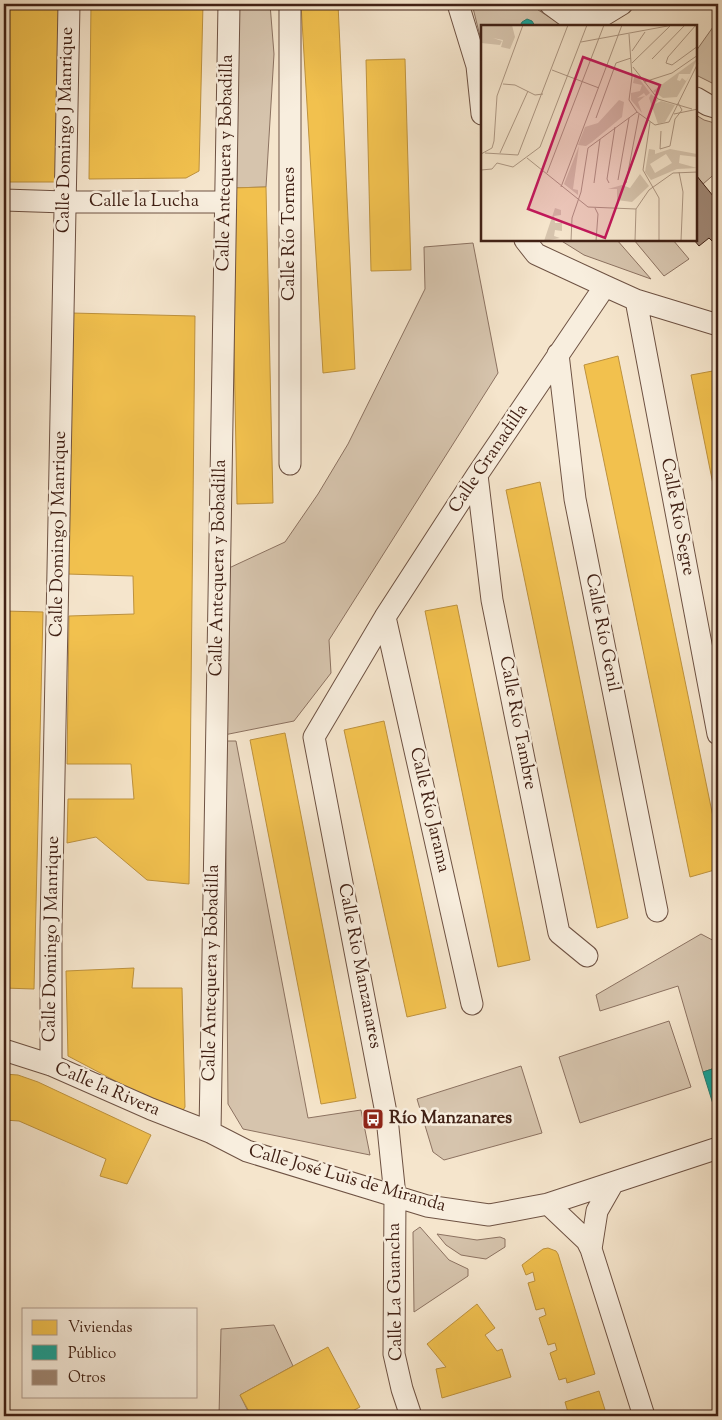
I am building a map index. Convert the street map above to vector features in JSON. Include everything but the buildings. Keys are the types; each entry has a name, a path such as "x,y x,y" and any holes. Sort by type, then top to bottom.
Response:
{"street":[{"name":"Calle Domingo J Manrique","path":"51,1065 51,930 69,4"},
{"name":"Calle Antequera y Bobadilla","path":"210,1132 228,4"},
{"name":"Calle Río Tormes","path":"290,4 290,464"},
{"path":"458,4 477,66 481,104"},
{"path":"550,4 575,22 600,18 622,4"},
{"path":"697,99 718,108"},
{"name":"Calle la Lucha","path":"4,200 225,202"},
{"path":"526,241 536,254 636,300 718,325"},
{"name":"Calle Granadilla","path":"314,737 385,617 477,475 605,286"},
{"name":"Calle Río Segre","path":"636,300 718,734"},
{"name":"Calle Río Genil","path":"558,354 575,499 657,911"},
{"name":"Calle Río Tambre","path":"477,475 492,600 559,934 587,956"},
{"name":"Calle Río Jarama","path":"385,617 472,1004"},
{"name":"Calle Rio Manzanares","path":"314,737 384,1096 395,1196"},
{"name":"Calle la Rivera","path":"4,1050 51,1065 151,1109 210,1132"},
{"name":"Calle José Luis de Miranda","path":"210,1132 247,1151 427,1206 488,1215 548,1204 718,1148"},
{"path":"591,1248 597,1211 613,1183"},
{"name":"Calle La Guancha","path":"395,1196 394,1354 402,1389 411,1416"},
{"path":"548,1204 587,1241 591,1248 644,1416"}],"shaded area":[{"path":"239,4 270,4 274,54 266,187 231,188"},
{"path":"472,4 529,4 561,25 481,25 481,40"},
{"path":"718,20 718,86 697,76 697,50"},
{"path":"697,116 718,124 718,171 703,184 697,176"},
{"path":"562,241 618,241 651,279 584,255"},
{"path":"635,241 674,241 689,259 664,276"},
{"path":"473,243 498,373 329,640 331,673 294,721 224,735 229,568 285,542 318,494 348,444 425,289 424,247"},
{"path":"225,741 236,741 308,1118 361,1110 370,1155 243,1129 228,1104"},
{"path":"701,934 718,943 718,1067 703,1072 678,986 600,1011 596,995"},
{"path":"669,1021 691,1087 580,1123 559,1057"},
{"path":"521,1066 542,1133 444,1160 433,1152 417,1099"},
{"path":"420,1227 449,1260 468,1269 468,1276 414,1312 413,1232"},
{"path":"437,1234 477,1240 500,1237 505,1239 505,1247 486,1259 461,1255 446,1245"},
{"path":"274,1325 293,1366 240,1395 250,1415 258,1412 260,1416 219,1416 221,1329"}],"place":[{"name":"Río Manzanares","path":"373,1119"}]}
